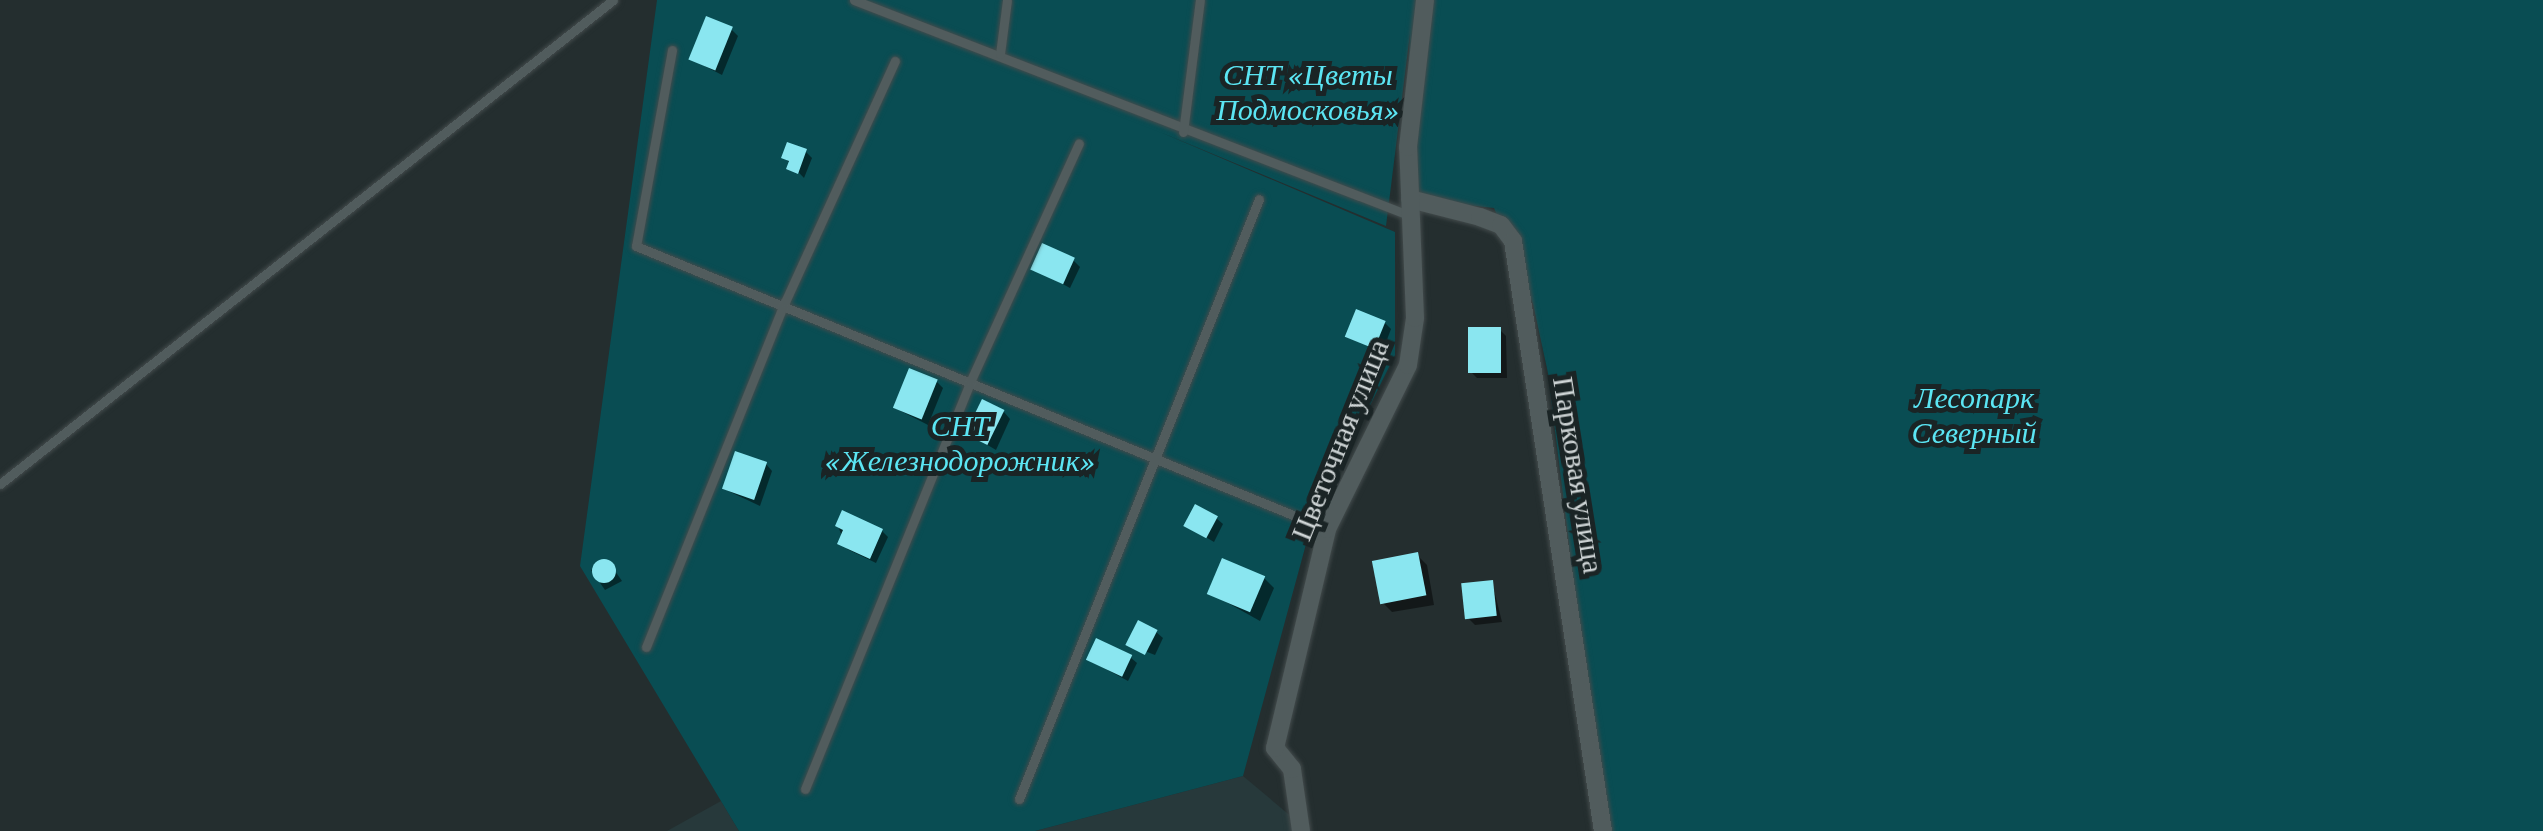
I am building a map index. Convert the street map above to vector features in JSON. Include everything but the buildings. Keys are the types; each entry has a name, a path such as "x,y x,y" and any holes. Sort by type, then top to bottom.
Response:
{"street":[{"name":"Цветочная улица","path":"1301,831 1292,769 1275,748 1327,529 1408,364 1415,318 1408,146 1426,0"},
{"name":"Парковая улица","path":"1411,207 1501,225 1513,240 1603,831"}],"lane":[{"path":"0,484 613,0"},
{"path":"854,0 1000,54 1183,132 1411,207"},
{"path":"1000,54 1007,0"},
{"path":"1183,132 1200,0"},
{"path":"672,50 636,246 785,302 1327,529"},
{"path":"646,647 785,302 895,61"},
{"path":"805,789 972,380 1079,142"},
{"path":"1019,799 1259,200"}],"shaded area":[{"path":"1243,776 1293,818 1295,831 1035,831"},
{"path":"721,801 739,831 667,831"}],"green space":[{"path":"657,0 2543,0 2543,831 1604,831 1548,373 1533,304 1494,208 1426,201 1410,183 1404,157 1410,34 1386,226 1160,132 1395,232 1395,355 1312,522 1243,776 1035,831 739,831 580,566"}],"park label":[{"name":"СНТ «Цветы Подмосковья»","path":"1308,92"},
{"name":"Лесопарк Северный","path":"1974,415"},
{"name":"СНТ «Железнодорожник»","path":"960,443"}]}
